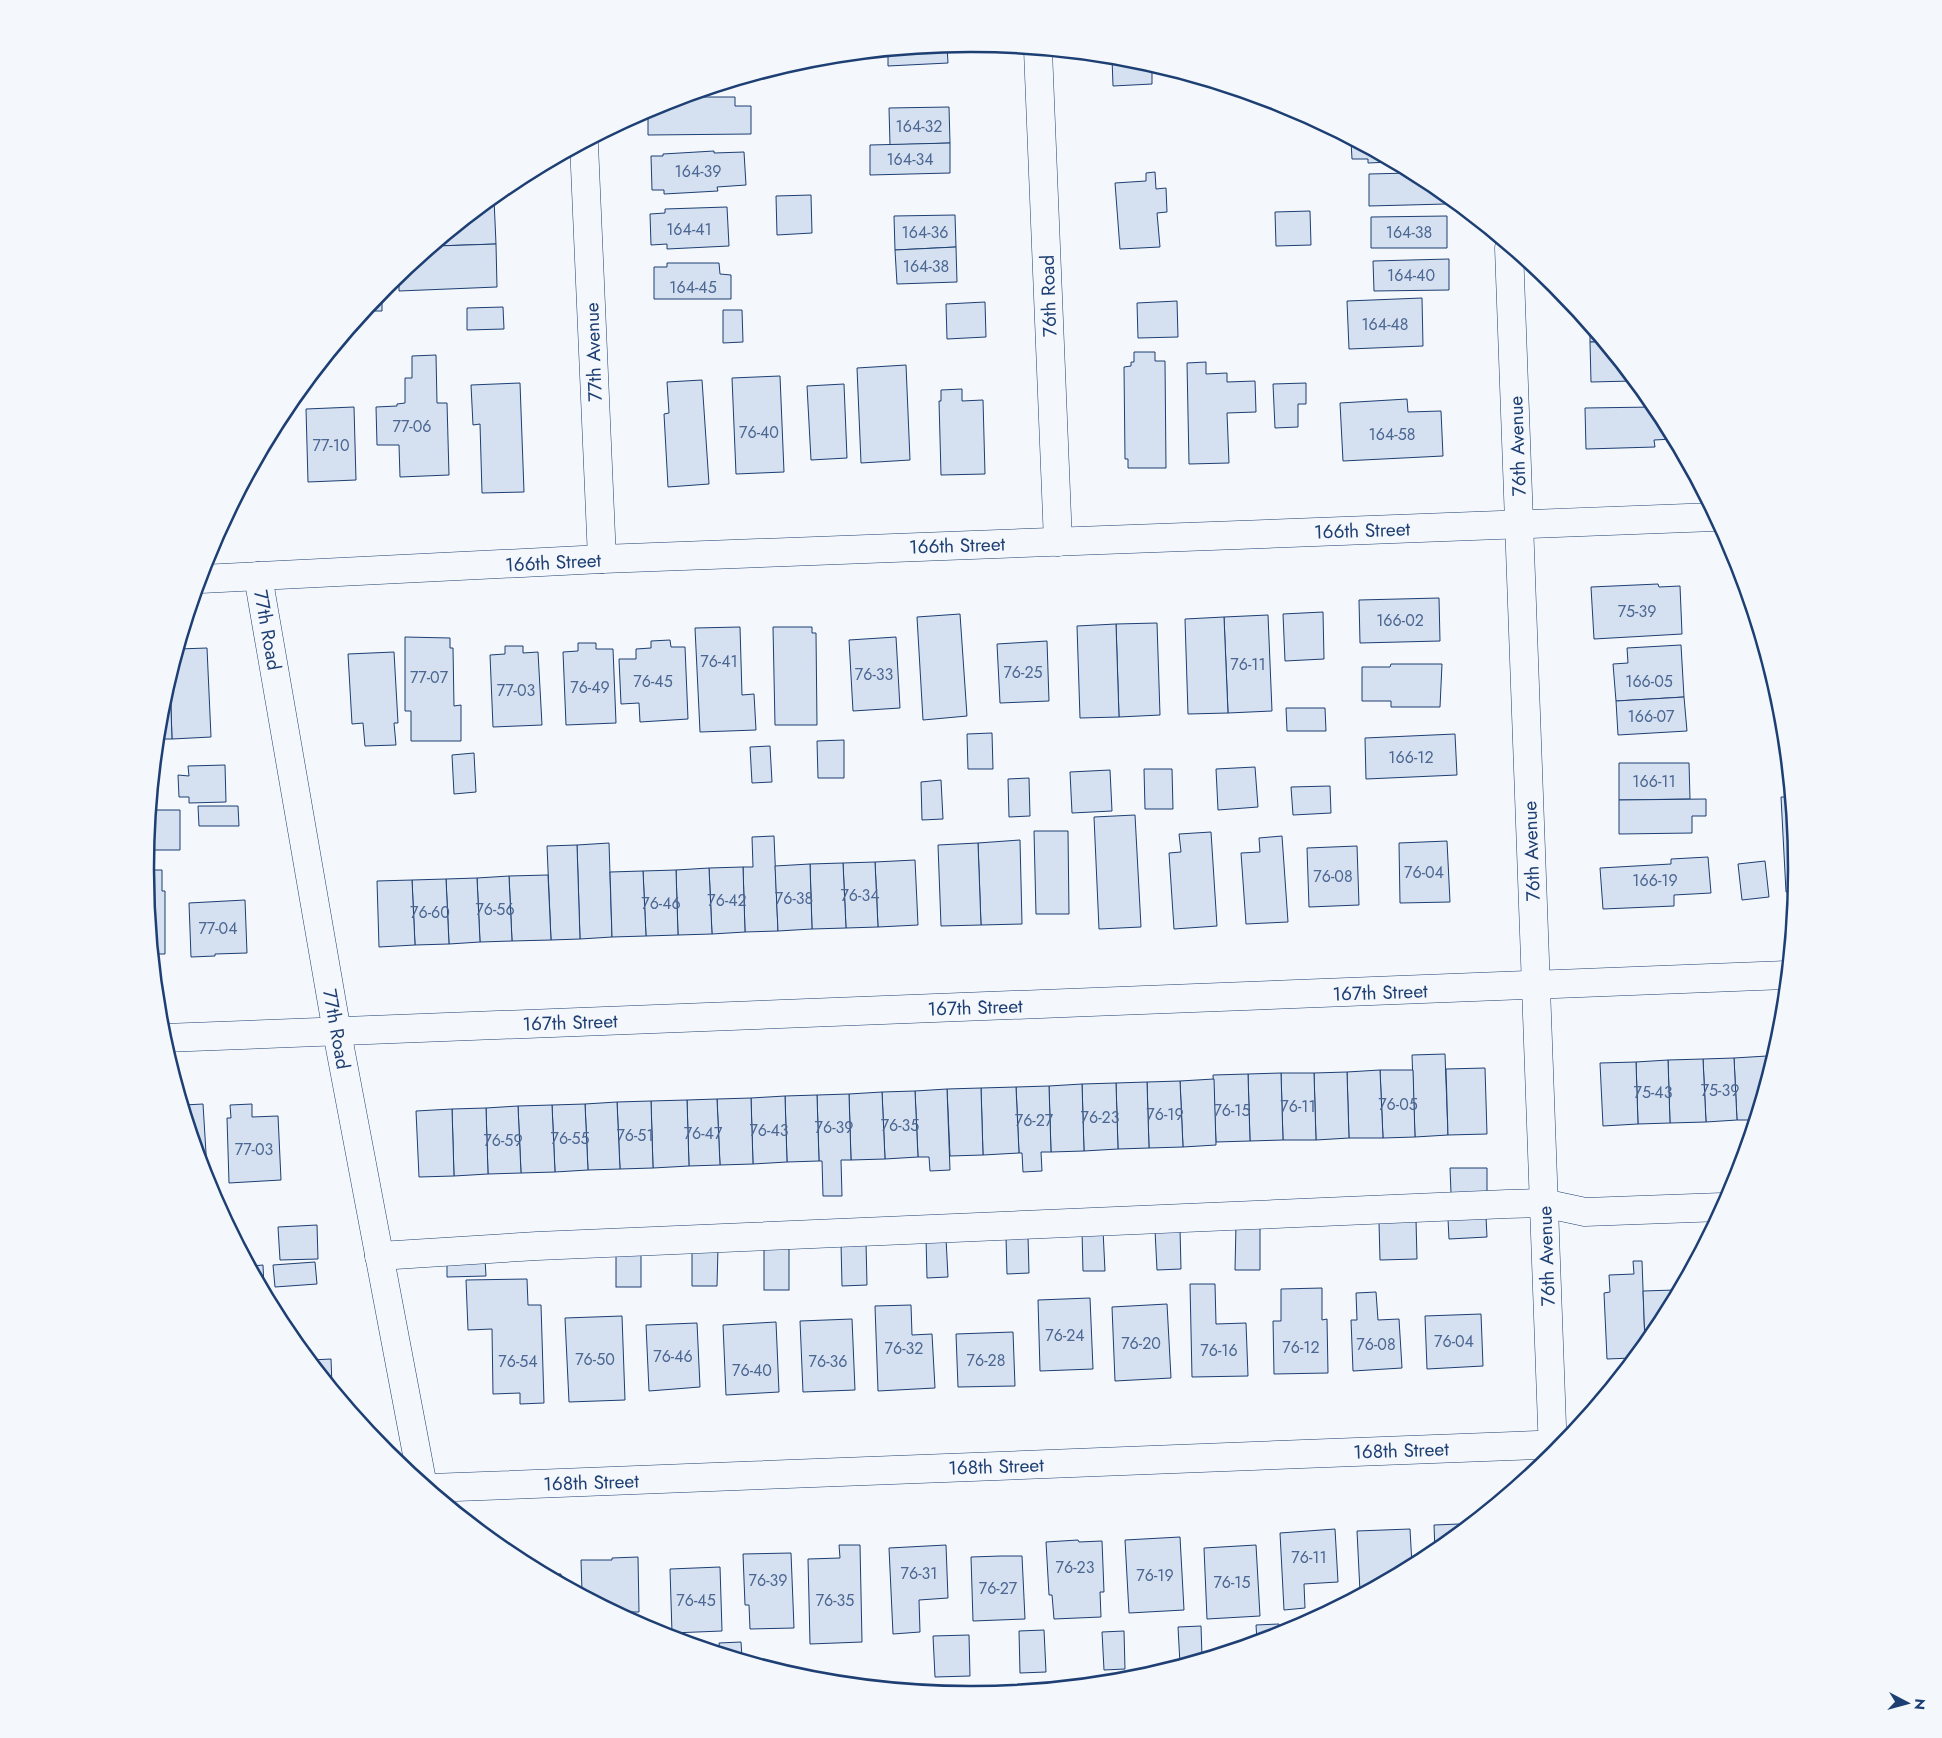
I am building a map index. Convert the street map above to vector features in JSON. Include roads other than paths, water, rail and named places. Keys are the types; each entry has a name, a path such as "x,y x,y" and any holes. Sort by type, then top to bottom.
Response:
{"street":[{"name":"76th Road","path":"1038,55 1058,542"},
{"name":"77th Avenue","path":"584,151 602,559"},
{"name":"76th Avenue","path":"1509,255 1535,985 1556,1438"},
{"name":"166th Street","path":"209,579 602,559 1707,517"},
{"name":"77th Road","path":"258,576 337,1032 420,1471"},
{"name":"167th Street","path":"172,1038 1781,975"},
{"path":"379,1256 537,1246 1544,1203 1585,1212 1713,1207"},
{"name":"168th Street","path":"439,1488 1547,1447"}]}
